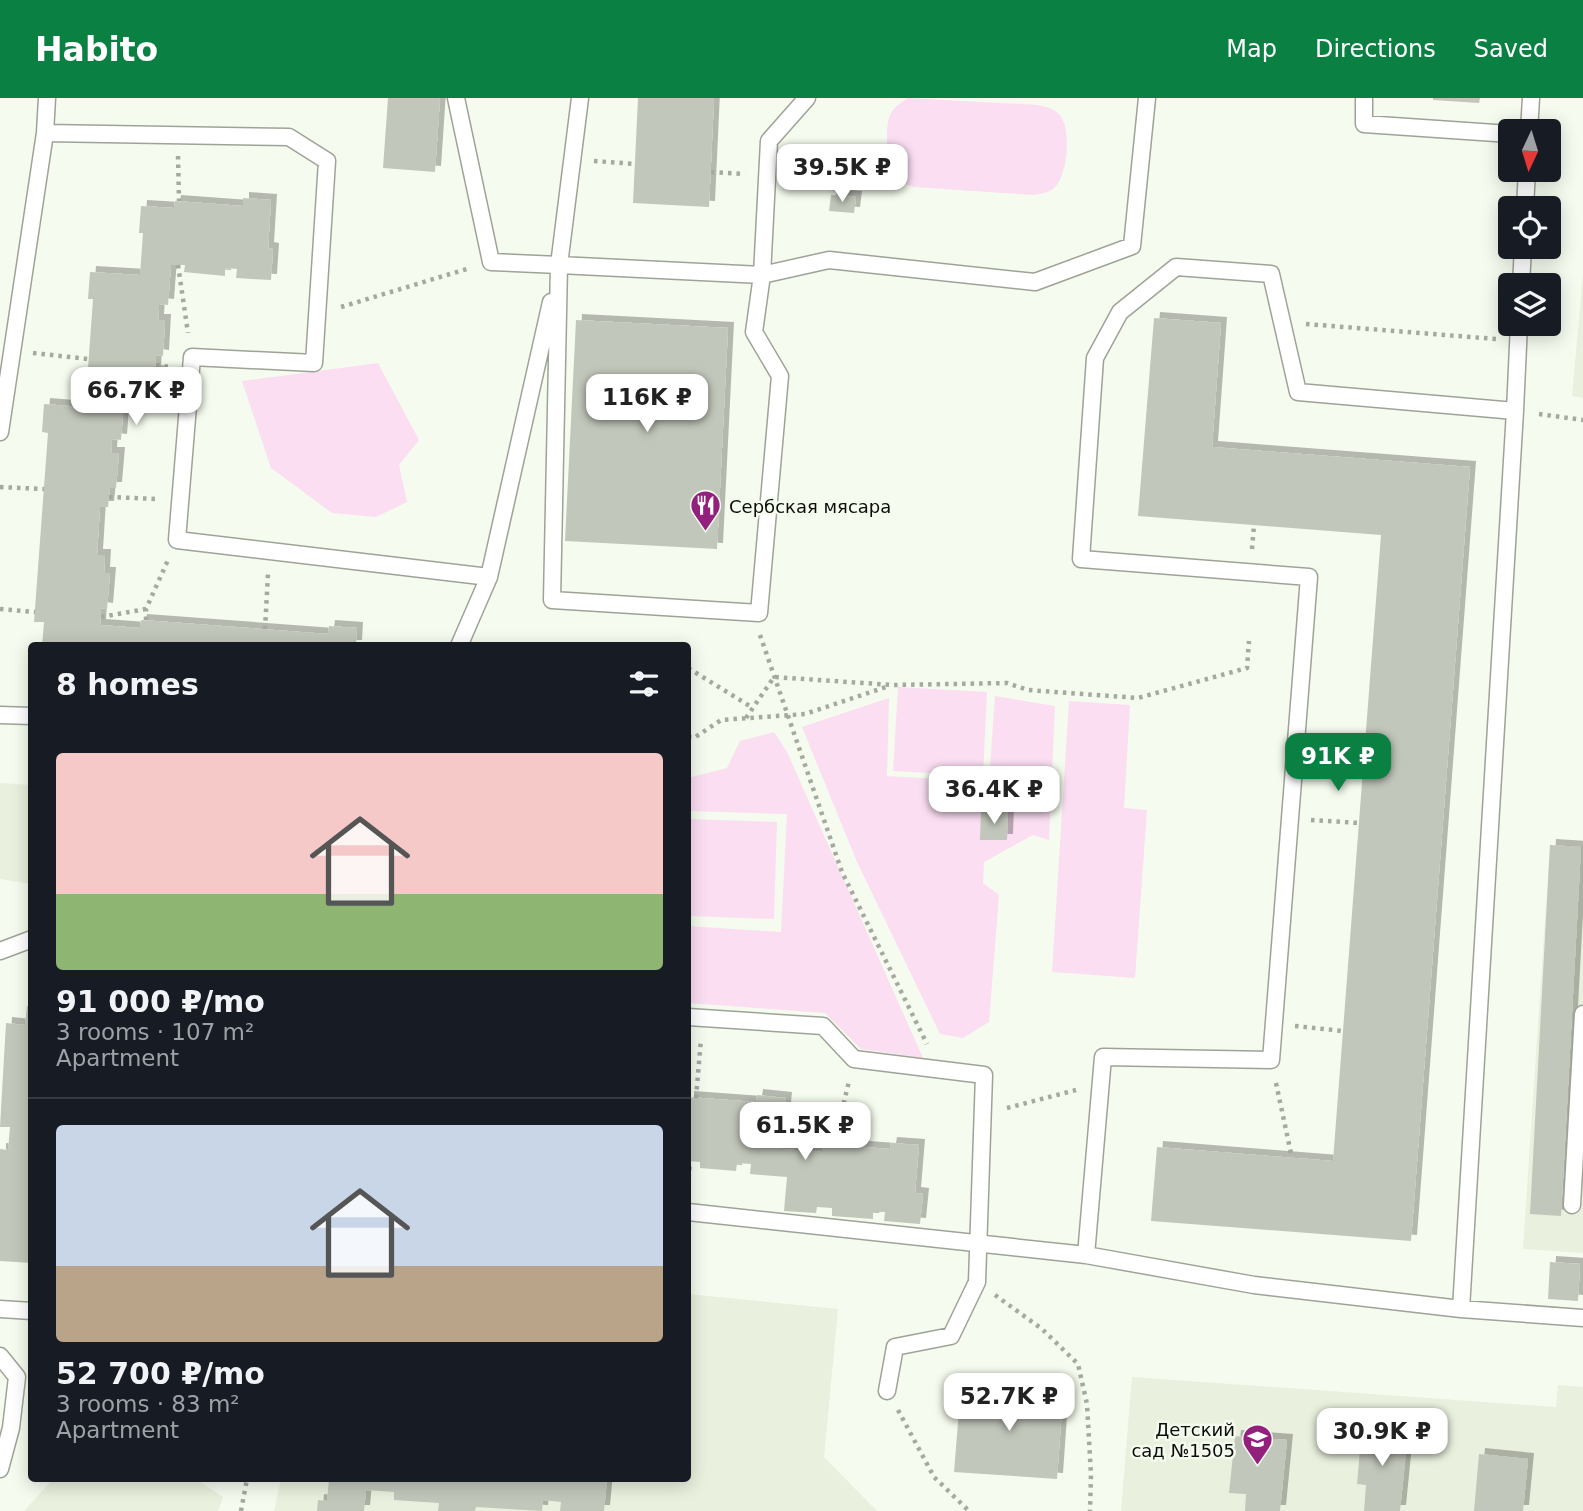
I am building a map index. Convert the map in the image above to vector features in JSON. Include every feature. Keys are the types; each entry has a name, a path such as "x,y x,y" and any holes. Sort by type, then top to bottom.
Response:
{"lane":[{"path":"0,432 45,133 47,98"},
{"path":"456,98 491,262 762,275 829,260 1035,282 1132,246 1147,98"},
{"path":"461,642 489,578 559,265 580,98"},
{"path":"559,265 552,600 759,613 780,376 754,332 762,275 769,141 807,98"},
{"path":"1364,98 1364,124 1498,133"},
{"path":"1530,119 1531,98"},
{"path":"45,133 289,137 327,161 314,363 192,357 177,540 489,578"},
{"path":"1086,1255 1103,1057 1271,1060 1309,577 1081,559 1095,358 1120,312 1176,267 1271,274 1298,392 1515,411"},
{"path":"1461,1308 1518,336"},
{"path":"0,715 28,716"},
{"path":"0,951 28,940"},
{"path":"1572,1205 1583,1014"},
{"path":"695,1017 823,1026 854,1059 984,1075 977,1282 951,1336 895,1347 887,1391"},
{"path":"691,1212 1086,1255 1254,1285 1461,1308 1583,1318"},
{"path":"0,1309 28,1311"},
{"path":"0,1356 16,1377 11,1428 0,1469"}],"path":[{"path":"177,135 179,201"},
{"path":"572,160 635,164"},
{"path":"711,172 767,174"},
{"path":"318,314 491,262"},
{"path":"178,265 192,357"},
{"path":"1283,323 1518,341"},
{"path":"12,351 88,359"},
{"path":"1515,411 1583,421"},
{"path":"0,487 44,489"},
{"path":"109,497 180,500"},
{"path":"146,620 146,609 177,540"},
{"path":"265,629 270,551"},
{"path":"0,609 35,611"},
{"path":"101,617 146,609"},
{"path":"759,613 759,634 842,872 940,1070"},
{"path":"774,677 893,685 1007,683 1028,690 1138,698 1247,668 1249,641"},
{"path":"691,670 753,708"},
{"path":"746,718 774,677"},
{"path":"691,738 721,720 805,714 893,685"},
{"path":"1290,819 1359,823"},
{"path":"695,1017 696,1098"},
{"path":"1274,1023 1343,1031"},
{"path":"834,1144 854,1059"},
{"path":"1271,1060 1292,1158"},
{"path":"982,1115 1101,1084"},
{"path":"977,1282 1042,1329 1078,1364 1087,1405 1090,1511"},
{"path":"887,1391 934,1477 970,1511"},
{"path":"241,1511 246,1482"}],"shaded area":[{"path":"908,98 1038,105 1054,110 1063,120 1067,140 1065,163 1059,182 1049,191 1033,195 914,187 905,184 890,170 887,149 890,116 897,106"},
{"path":"1583,274 1583,398 1572,396"},
{"path":"378,363 419,440 399,465 407,502 376,517 332,513 271,468 242,381"},
{"path":"898,687 987,692 983,776 893,771"},
{"path":"995,696 1055,706 1049,840 1033,835 984,862 983,883 999,895 989,1022 963,1038 940,1034 857,862 802,727 889,698 887,776 989,782"},
{"path":"1069,701 1130,705 1124,808 1147,810 1135,978 1052,972"},
{"path":"774,732 787,752 923,1058 861,1049 825,1013 691,1003 691,926 781,932 787,814 691,811 691,777 727,768 740,741"},
{"path":"0,783 28,785 28,884 0,879"},
{"path":"691,819 777,822 774,919 691,916"},
{"path":"1550,845 1583,846 1583,1253 1523,1249"},
{"path":"691,1294 838,1309 824,1457 877,1511 274,1511 280,1482 691,1482"},
{"path":"1132,1377 1556,1407 1558,1385 1583,1387 1583,1511 1121,1511"},
{"path":"50,1482 200,1482 223,1497 218,1511 24,1511"}],"building":[{"path":"388,98 440,98 435,172 383,168"},
{"path":"638,98 714,98 709,207 633,203"},
{"path":"1433,98 1480,98 1479,103"},
{"path":"831,195 856,197 854,213 829,211"},
{"path":"243,198 271,200 268,248 273,249 271,280 236,278 237,269 225,268 225,276 184,272 185,265 171,265 168,305 159,304 158,320 165,320 163,356 156,355 155,371 160,372 157,402 124,400 121,440 112,439 111,453 119,453 116,488 110,488 108,507 100,507 97,555 105,555 104,573 110,573 107,609 101,608 100,625 140,628 141,620 328,634 329,626 357,628 356,642 42,642 44,622 34,622 48,433 42,432 44,404 93,408 96,369 88,368 93,299 88,299 90,272 140,275 143,233 139,233 141,206 174,208 175,201 243,206"},
{"path":"1154,318 1221,323 1212,447 1470,467 1411,1241 1151,1221 1157,1147 1333,1161 1381,535 1138,516"},
{"path":"576,320 728,328 717,549 565,541"},
{"path":"981,811 1008,811 1007,840 980,840"},
{"path":"1550,845 1581,847 1561,1216 1530,1214"},
{"path":"27,1006 28,1263 0,1261 0,1149 8,1150 10,1127 0,1127 6,1023 25,1025"},
{"path":"757,1095 786,1098 781,1149 822,1152 822,1144 890,1149 891,1143 919,1145 915,1193 923,1194 920,1224 884,1221 885,1212 873,1212 873,1219 832,1216 832,1208 817,1207 816,1213 784,1211 787,1177 750,1174 751,1164 737,1163 736,1171 700,1168 700,1162 691,1161 691,1097 756,1102"},
{"path":"1550,1262 1580,1264 1578,1301 1548,1299"},
{"path":"961,1386 1063,1394 1057,1479 954,1472"},
{"path":"1362,1427 1408,1431 1400,1511 1364,1511 1366,1485 1357,1484"},
{"name":"Детский сад №1505","path":"1235,1436 1287,1440 1280,1511 1245,1511 1246,1494 1229,1493"},
{"path":"1479,1454 1528,1459 1523,1511 1474,1511"},
{"path":"329,1482 607,1482 604,1511 560,1511 561,1502 543,1500 542,1511 476,1507 475,1511 438,1511 439,1503 394,1500 394,1492 366,1490 364,1511 317,1511 318,1500 327,1501"}],"place":[{"name":"Сербская мясара","path":"706,533"},
{"name":"Детский сад №1505","path":"1258,1466"}]}
